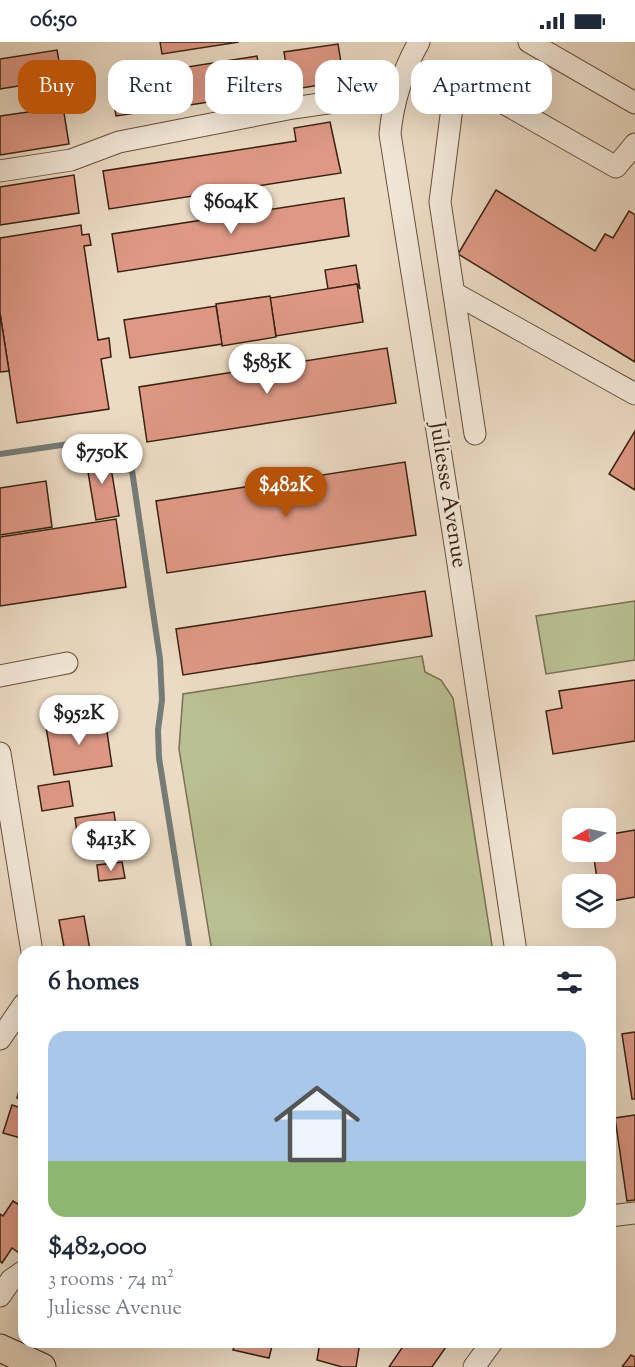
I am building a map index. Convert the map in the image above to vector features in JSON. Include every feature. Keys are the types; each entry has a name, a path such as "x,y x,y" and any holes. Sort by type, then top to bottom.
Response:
{"main road":[{"path":"0,1348 42,1367"}],"street":[{"name":"Juliesse Avenue","path":"399,81 419,42"},
{"path":"529,42 635,103"},
{"path":"475,434 440,202 456,76 616,167 635,144"},
{"path":"0,171 71,160 119,142 315,105"},
{"name":"Juliesse Avenue","path":"393,114 390,134 394,175 457,557 515,946"},
{"path":"454,293 635,394"},
{"path":"0,676 67,663"},
{"path":"0,753 31,946"},
{"path":"0,1039 18,1013"},
{"path":"616,1215 635,1213"},
{"path":"0,1296 11,1280 18,1275"},
{"path":"474,1367 488,1348"}],"green space":[{"path":"635,601 635,660 546,674 536,616"},
{"path":"422,656 425,672 441,680 453,698 492,946 211,946 179,749 183,694"}],"building":[{"path":"160,42 239,42 162,54"},
{"path":"338,44 341,60 315,60 315,86 303,88 303,60 285,60 284,52"},
{"path":"57,50 59,60 18,60 18,86 0,89 0,59"},
{"path":"257,56 258,60 231,60"},
{"path":"205,64 205,103 193,104 193,66"},
{"path":"18,113 64,114 69,144 0,155 0,116"},
{"path":"330,122 341,173 109,209 103,171 296,141 294,128"},
{"path":"74,175 79,213 0,225 0,187"},
{"path":"496,190 595,251 605,234 613,238 629,211 635,215 635,362 458,254"},
{"path":"344,198 349,236 118,272 112,234"},
{"path":"81,225 82,235 89,234 91,245 84,246 98,340 109,338 111,357 101,359 109,409 17,423 0,313 0,238"},
{"path":"356,265 360,289 357,284 328,289 325,270"},
{"path":"357,284 363,322 276,336 270,298"},
{"path":"270,296 276,337 222,346 216,304"},
{"path":"216,306 222,344 130,358 124,320"},
{"path":"0,313 9,371 0,372"},
{"path":"387,348 396,403 147,442 139,387"},
{"path":"635,431 635,490 609,474"},
{"path":"108,450 119,516 96,520 85,454"},
{"path":"405,462 416,535 167,573 156,501"},
{"path":"46,481 52,527 0,535 0,488"},
{"path":"116,519 126,587 0,606 0,537"},
{"path":"425,591 432,636 183,675 176,629"},
{"path":"635,680 635,741 553,754 546,711 562,708 559,691"},
{"path":"105,718 112,766 54,775 46,727"},
{"path":"69,781 73,806 42,811 38,786"},
{"path":"114,812 118,843 92,847 91,838 78,840 75,818"},
{"path":"635,830 635,897 616,900 616,874 596,874 595,862 616,862 616,833"},
{"path":"122,862 125,878 99,881 97,865"},
{"path":"84,916 89,946 64,946 59,920"},
{"path":"635,1032 635,1099 632,1099 622,1034"},
{"path":"12,1105 18,1107 18,1137 3,1133"},
{"path":"635,1115 635,1200 627,1201 616,1118"},
{"path":"13,1201 18,1204 18,1252 12,1248 2,1263 0,1261 0,1214 3,1216"},
{"path":"234,1348 272,1348 269,1358 233,1350"},
{"path":"319,1348 359,1348 356,1367 342,1367 317,1360"},
{"path":"402,1348 445,1348 432,1367 389,1367"},
{"path":"631,1355 635,1357 635,1367 622,1367"}],"waterway":[{"path":"0,454 110,438 121,443 130,457 160,659 162,700 158,730 159,758 189,946"}]}
